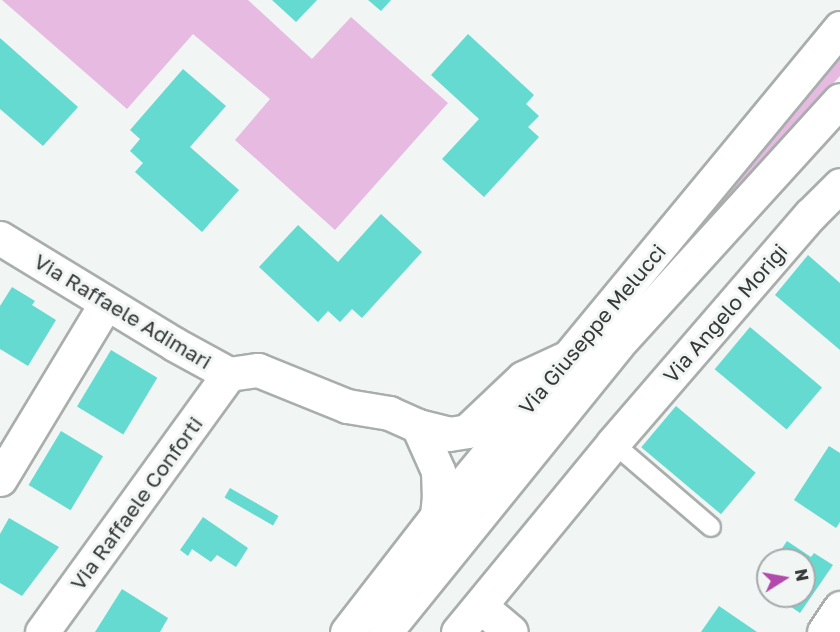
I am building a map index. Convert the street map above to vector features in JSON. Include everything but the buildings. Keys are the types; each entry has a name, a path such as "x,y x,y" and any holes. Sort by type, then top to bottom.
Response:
{"street":[{"name":"Via Giuseppe Melucci","path":"347,632 436,516 840,28"},
{"name":"Via Giuseppe Melucci","path":"384,632 617,345 840,100"},
{"name":"Via Angelo Morigi","path":"458,632 613,443 803,224 840,185"},
{"name":"Via Raffaele Adimari","path":"0,238 229,374 258,370 347,406 389,413 418,426 449,434 467,431 523,378 566,358"},
{"path":"0,479 106,303"},
{"name":"Via Raffaele Conforti","path":"42,632 229,374"},
{"path":"418,426 438,471 439,496 436,516"},
{"path":"480,606 511,632"},
{"path":"824,632 840,608"}],"lane":[{"path":"613,443 711,527"}],"shaded area":[{"path":"2,0 248,0 312,59 351,17 448,103 335,230 235,140 270,99 193,34 127,109"},
{"path":"840,58 840,76 710,217 710,215"}]}
